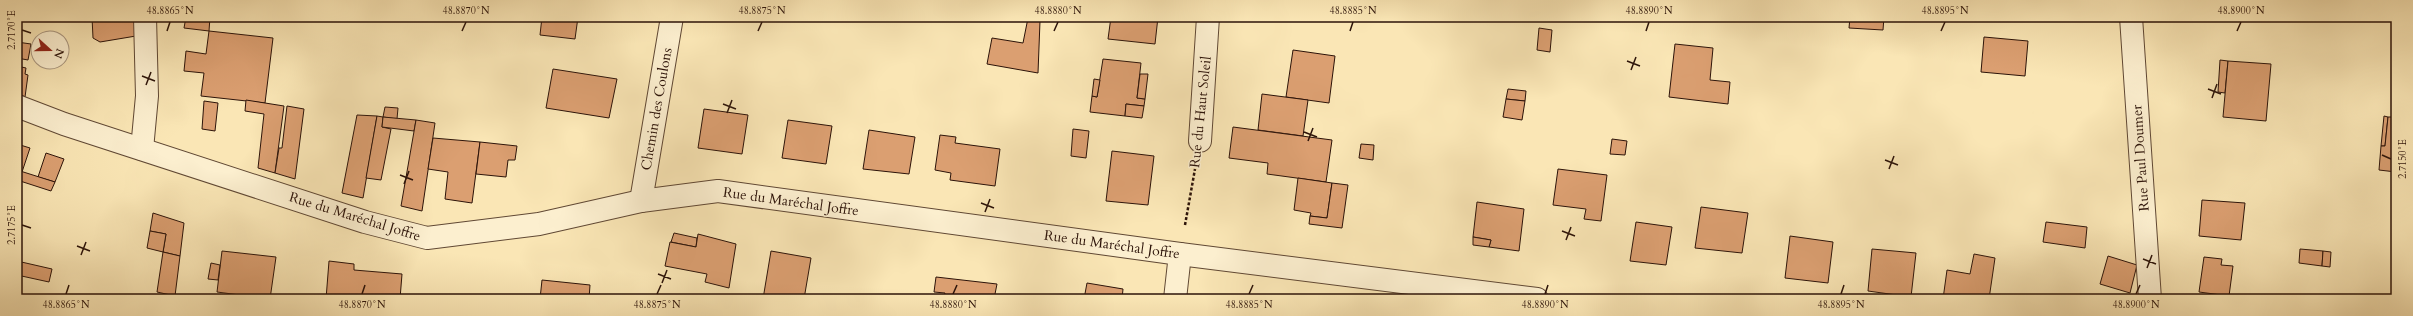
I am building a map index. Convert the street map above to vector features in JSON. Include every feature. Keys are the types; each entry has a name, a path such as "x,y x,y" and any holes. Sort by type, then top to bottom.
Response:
{"street":[{"path":"142,149 147,96 145,17"},
{"name":"Chemin des Coulons","path":"641,201 672,17"},
{"name":"Rue du Haut Soleil","path":"1200,141 1208,17"},
{"name":"Rue Paul Doumer","path":"2131,17 2150,299"},
{"name":"Rue du Maréchal Joffre","path":"17,106 64,124 365,222 427,238 539,224 641,201 718,191 1180,254 1537,299"},
{"path":"1175,299 1180,254"}],"path":[{"name":"Rue du Haut Soleil","path":"1180,254 1200,141"}],"building":[{"path":"92,17 135,17 136,36 100,42 93,38"},
{"path":"186,17 210,17 209,31 184,28"},
{"path":"542,17 578,17 575,39 540,35"},
{"path":"1111,17 1158,17 1155,44 1108,39"},
{"path":"1850,17 1884,17 1883,30 1849,28"},
{"path":"1028,18 1040,21 1038,73 987,64 992,38 1023,43"},
{"path":"1539,28 1552,30 1550,52 1537,50"},
{"path":"209,31 273,38 265,103 201,96 204,73 184,71 186,51 206,54"},
{"path":"1984,37 2028,41 2025,76 1981,72"},
{"path":"17,42 30,44 28,60 17,58"},
{"path":"1675,44 1713,48 1710,80 1730,82 1728,104 1669,97"},
{"path":"1293,50 1335,56 1329,103 1286,97"},
{"path":"1103,59 1141,63 1137,98 1145,99 1144,106 1126,104 1125,116 1090,112 1092,96 1097,97"},
{"path":"2220,60 2228,61 2225,93 2218,92"},
{"path":"2228,61 2271,64 2266,121 2223,117"},
{"path":"17,66 26,68 25,74 28,75 25,97 17,92"},
{"path":"553,69 617,79 609,118 546,108"},
{"path":"1140,74 1148,74 1145,99 1137,98"},
{"path":"1094,79 1100,80 1097,97 1092,96"},
{"path":"1508,89 1526,91 1525,101 1506,99"},
{"path":"1262,94 1308,100 1303,136 1258,130"},
{"path":"1506,99 1525,101 1522,120 1503,117"},
{"path":"246,100 284,106 275,173 258,168 264,114 245,111"},
{"path":"204,101 218,103 215,131 202,129"},
{"path":"1126,104 1144,106 1142,118 1125,116"},
{"path":"287,106 304,109 295,179 275,173 279,148 282,148"},
{"path":"385,107 398,108 397,119 383,117"},
{"path":"704,109 748,115 742,154 698,148"},
{"path":"357,115 377,116 363,198 342,193"},
{"path":"377,116 383,117 382,127 391,129 381,180 366,178"},
{"path":"2384,116 2388,117 2385,146 2381,146"},
{"path":"383,117 416,120 414,131 382,127"},
{"path":"2388,117 2396,117 2396,172 2379,170 2381,146 2385,146"},
{"path":"416,120 435,123 422,211 401,206"},
{"path":"788,120 832,126 826,164 782,158"},
{"path":"1233,127 1332,140 1326,182 1267,174 1268,163 1229,158"},
{"path":"1073,129 1089,131 1086,158 1071,156"},
{"path":"869,130 915,137 909,174 863,169"},
{"path":"940,135 956,137 955,143 1000,149 995,186 950,180 951,173 935,170"},
{"path":"433,138 480,142 472,203 445,199 448,172 428,169"},
{"path":"1612,139 1627,141 1625,155 1610,154"},
{"path":"480,142 517,146 515,160 508,160 506,177 476,174"},
{"path":"17,144 30,148 22,172 17,170"},
{"path":"1361,144 1374,145 1373,160 1359,158"},
{"path":"1112,151 1154,156 1148,205 1106,201"},
{"path":"46,153 64,159 55,182 38,177"},
{"path":"1558,169 1607,175 1601,221 1584,219 1586,209 1553,205"},
{"path":"17,170 55,182 51,191 17,180"},
{"path":"1298,178 1332,183 1327,218 1310,216 1311,213 1294,210"},
{"path":"1332,183 1348,185 1342,228 1309,224 1310,216 1327,218"},
{"path":"2202,200 2245,203 2241,240 2199,236"},
{"path":"1477,202 1524,209 1519,251 1489,247 1491,240 1473,237"},
{"path":"1701,207 1748,213 1742,253 1695,248"},
{"path":"153,213 184,223 180,256 163,252 166,234 150,231"},
{"path":"1636,222 1672,227 1666,265 1630,261"},
{"path":"2046,222 2087,227 2085,248 2043,242"},
{"path":"150,231 166,234 163,252 147,248"},
{"path":"674,233 697,238 696,247 671,242"},
{"path":"698,234 736,244 729,288 705,282 707,274 665,266 670,242 696,247"},
{"path":"1790,236 1833,242 1828,283 1785,278"},
{"path":"1473,237 1491,240 1489,247 1473,245"},
{"path":"1872,249 1916,253 1911,297 1868,291"},
{"path":"2300,249 2323,251 2322,266 2299,263"},
{"path":"222,251 276,257 270,299 217,292"},
{"path":"771,251 811,258 804,299 763,299"},
{"path":"2323,251 2331,252 2330,267 2322,266"},
{"path":"163,252 180,256 175,296 157,292"},
{"path":"1974,254 1995,258 1989,299 1943,299 1947,270 1970,274"},
{"path":"2108,256 2137,265 2130,293 2100,284"},
{"path":"2204,257 2222,259 2221,265 2233,266 2229,296 2199,292"},
{"path":"17,261 52,269 49,282 17,275"},
{"path":"329,261 354,264 354,270 402,274 400,299 326,299"},
{"path":"211,263 220,265 218,280 208,279"},
{"path":"936,277 997,284 994,299 944,299 945,293 934,292"},
{"path":"542,280 590,285 589,299 540,299"},
{"path":"1087,283 1123,289 1122,299 1084,299"}]}
